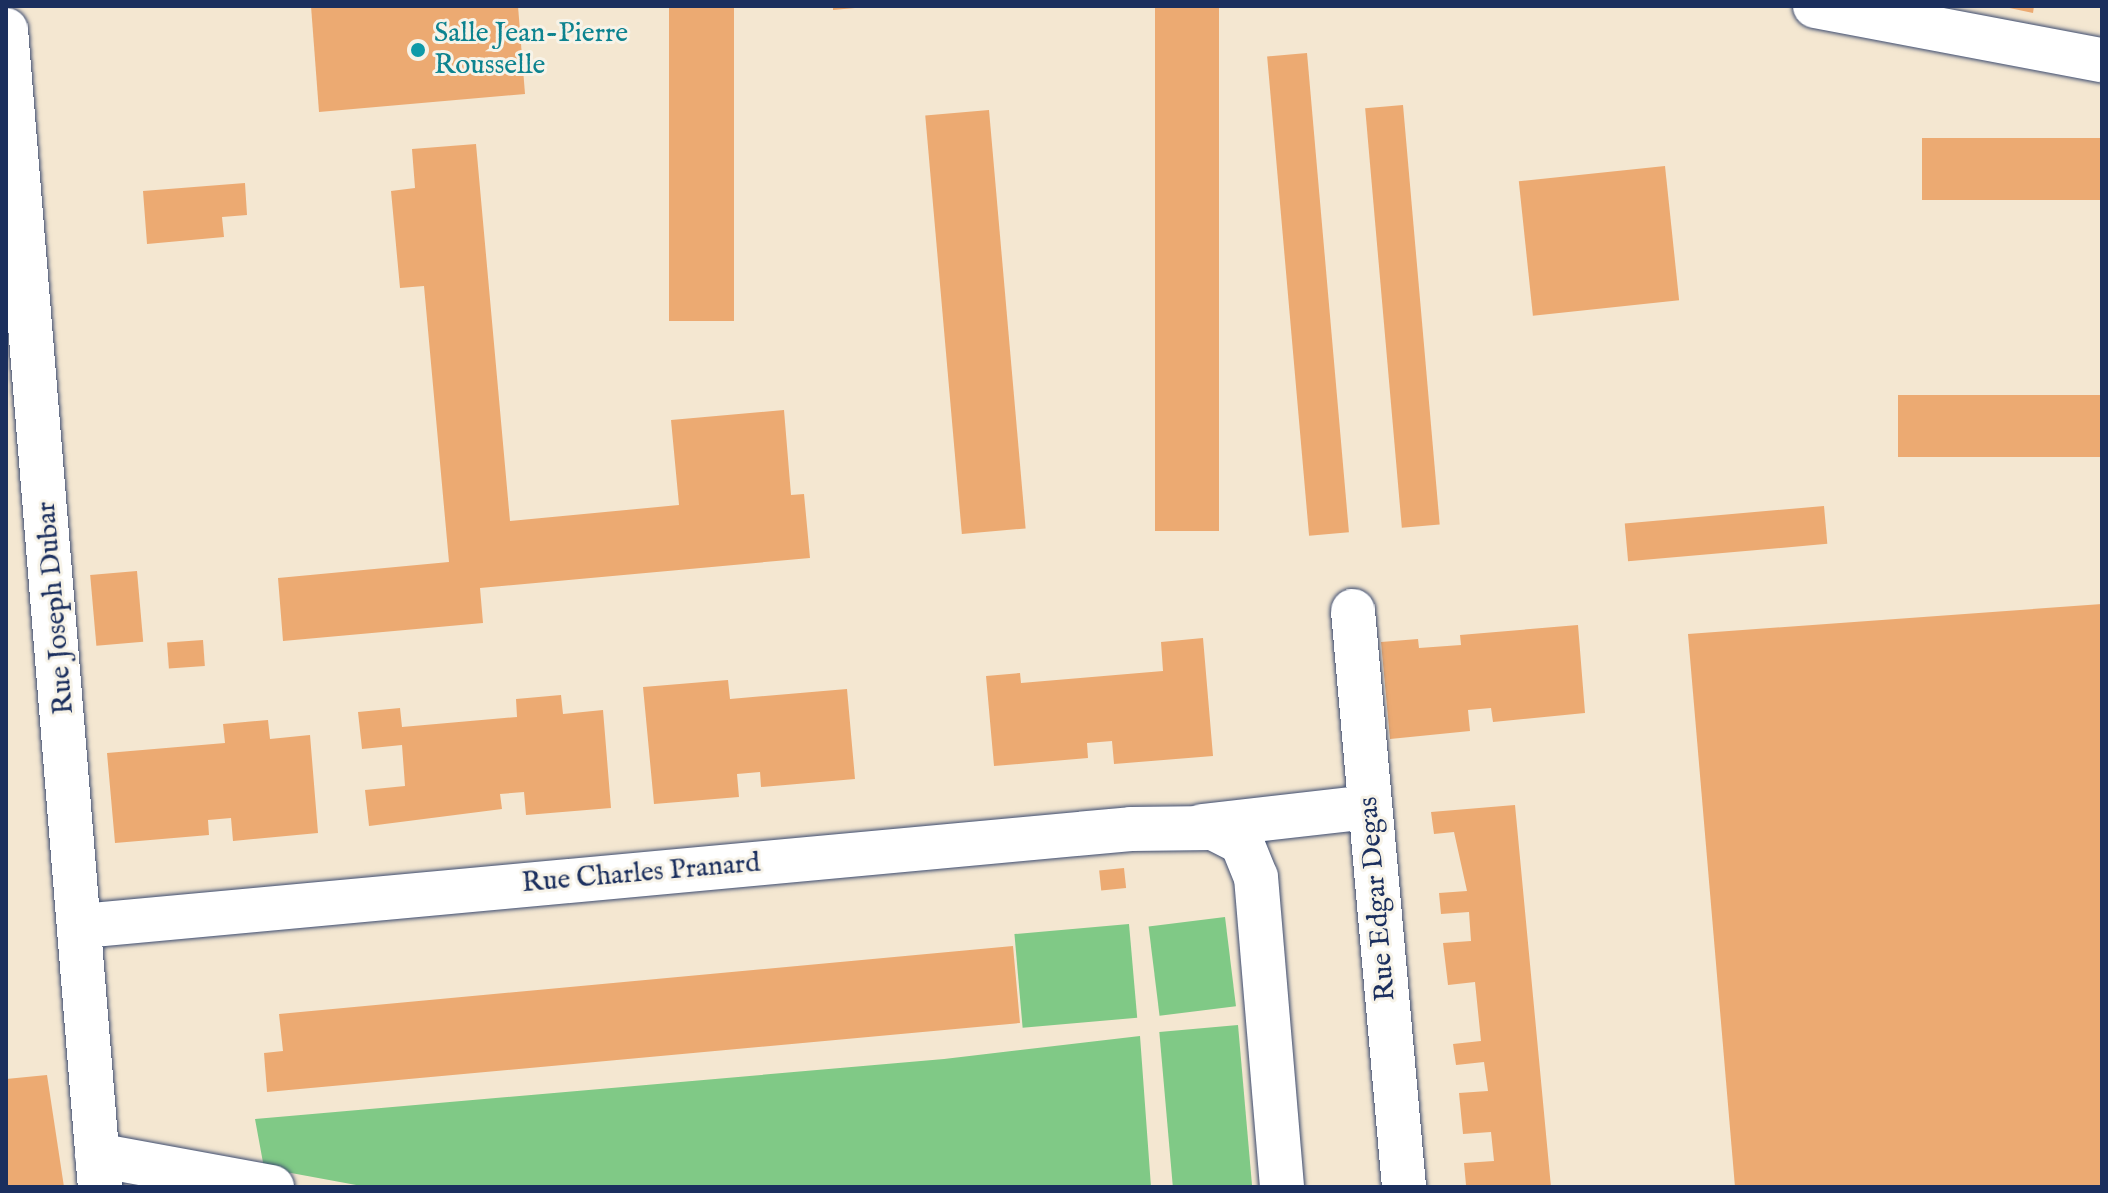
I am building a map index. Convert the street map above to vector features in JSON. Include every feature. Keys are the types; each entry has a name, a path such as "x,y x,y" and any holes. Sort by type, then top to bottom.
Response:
{"street":[{"path":"1815,6 2102,60"},
{"name":"Rue Joseph Dubar","path":"6,30 82,926 98,1171"},
{"name":"Rue Edgar Degas","path":"1353,611 1404,1187"},
{"name":"Rue Charles Pranard","path":"82,926 1217,832 1370,807"},
{"path":"1217,832 1247,849 1256,877 1282,1187"},
{"path":"98,1171 272,1187"}],"green space":[{"path":"1225,917 1236,1006 1160,1016 1149,926"},
{"path":"1129,924 1137,1018 1023,1028 1014,934"},
{"path":"1238,1025 1252,1187 1173,1187 1159,1032"},
{"path":"1140,1036 1151,1187 367,1187 264,1168 255,1119 944,1059"}],"building":[{"name":"Salle Jean-Pierre Rousselle","path":"311,6 518,6 525,94 319,112"},
{"path":"669,6 734,6 734,321 669,321"},
{"path":"833,6 855,6 855,8 833,10"},
{"path":"1155,6 1219,6 1219,531 1155,531"},
{"path":"2000,6 2034,6 2033,13"},
{"path":"1307,53 1349,532 1309,536 1267,56"},
{"path":"1403,105 1440,524 1402,528 1365,108"},
{"path":"989,110 1026,528 962,534 925,116"},
{"path":"1922,138 2102,138 2102,200 1922,200"},
{"path":"476,144 510,521 679,505 671,420 784,410 791,495 804,494 810,558 480,588 483,623 283,641 278,578 449,562 424,286 400,288 391,191 415,188 412,149"},
{"path":"1665,166 1679,300 1533,316 1519,181"},
{"path":"245,183 247,215 222,217 224,237 147,244 143,191"},
{"path":"1898,395 2102,395 2102,457 1898,457"},
{"path":"1824,506 1827,544 1628,561 1625,523"},
{"path":"137,571 143,642 96,646 90,575"},
{"path":"2102,604 2102,1187 1735,1187 1688,634"},
{"path":"1578,625 1585,713 1493,722 1491,708 1468,710 1470,731 1390,739 1381,642 1418,639 1419,648 1461,645 1460,635"},
{"path":"1203,638 1213,756 1114,764 1112,741 1087,743 1088,758 994,766 986,676 1020,673 1021,683 1163,671 1161,642"},
{"path":"203,640 205,666 169,668 167,643"},
{"path":"728,680 730,699 847,689 855,779 761,787 760,772 737,774 739,797 654,804 643,687"},
{"path":"561,695 563,714 603,710 611,808 526,815 524,792 500,794 502,809 369,826 365,790 405,786 402,745 362,749 358,712 400,708 402,727 517,717 516,699"},
{"path":"268,720 270,739 310,735 318,833 233,841 231,818 208,820 209,835 115,843 107,753 225,743 223,724"},
{"path":"1515,805 1551,1187 1466,1185 1464,1163 1494,1161 1491,1132 1463,1134 1459,1093 1488,1091 1484,1062 1456,1065 1453,1044 1481,1041 1475,982 1448,985 1443,943 1471,941 1469,912 1441,914 1439,893 1467,891 1454,832 1434,834 1431,812"},
{"path":"1124,868 1126,888 1101,891 1099,871"},
{"path":"1013,946 1020,1023 267,1092 264,1053 283,1051 279,1014"},
{"path":"47,1075 64,1187 6,1187 6,1079"}],"place":[{"name":"Salle Jean-Pierre Rousselle","path":"418,50"}]}
